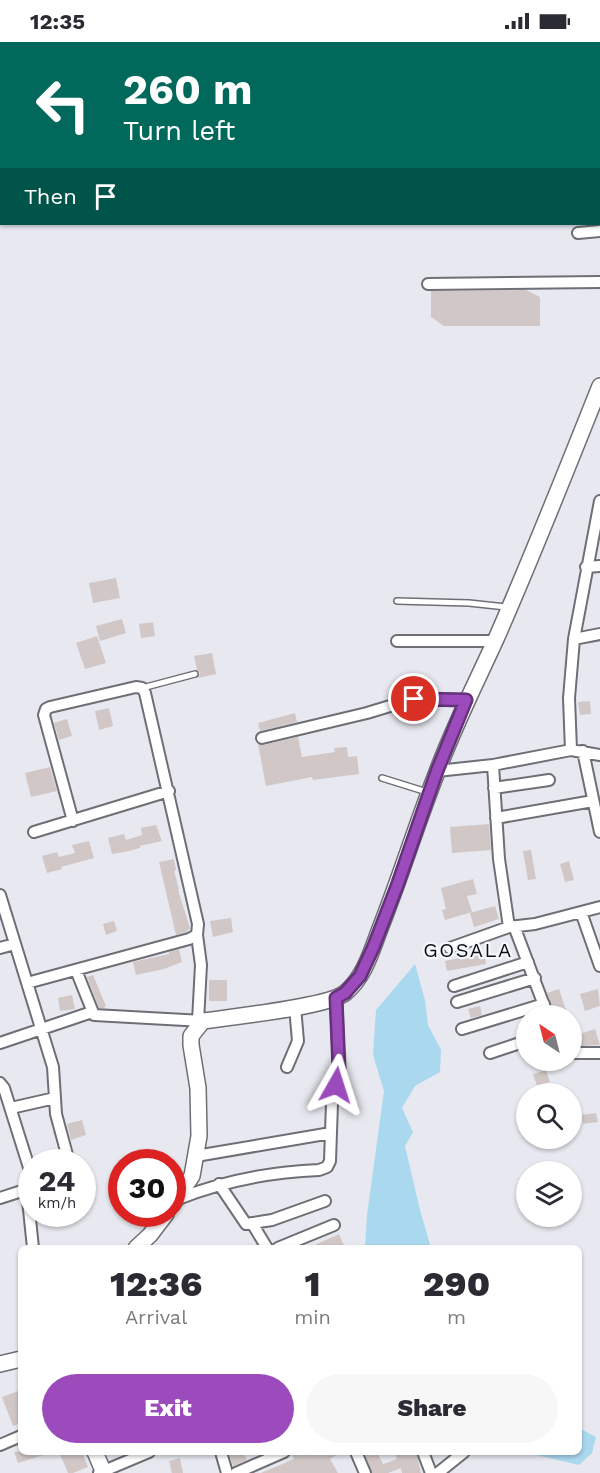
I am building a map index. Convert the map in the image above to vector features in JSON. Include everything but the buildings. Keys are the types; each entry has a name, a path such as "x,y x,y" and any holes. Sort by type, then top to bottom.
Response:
{"main road":[{"path":"186,1185 192,1176 199,1136 198,1088 190,1045 191,1036 200,1021 295,1007 336,998 345,993 360,976 397,886 437,771 466,700 509,608 600,386"},
{"path":"152,1242 160,1227"},
{"path":"0,1365 18,1360"},
{"path":"95,1455 102,1473"}],"street":[{"path":"578,232 600,231"},
{"path":"428,284 598,282"},
{"path":"571,750 569,698 574,639 600,501"},
{"path":"586,567 600,566"},
{"path":"574,639 600,634"},
{"path":"397,641 495,641"},
{"path":"73,820 44,715 46,710 50,707 136,687 142,688 169,791 198,924 201,965 200,1021 94,1015 76,970"},
{"path":"262,738 367,713 414,699 466,700"},
{"path":"437,771 493,765 571,750 600,755"},
{"path":"583,751 600,832"},
{"path":"462,1029 544,1004 535,978 511,927 499,860 493,765"},
{"path":"494,788 549,780"},
{"path":"34,832 169,791"},
{"path":"496,818 593,801"},
{"path":"0,895 53,1067 56,1114 65,1149"},
{"path":"450,948 511,927 535,924 600,907"},
{"path":"581,912 600,966"},
{"path":"27,983 189,939 197,934"},
{"path":"0,948 15,944"},
{"path":"454,986 528,962"},
{"path":"458,1002 535,978"},
{"path":"186,1198 219,1184 257,1176 324,1169 330,1161 332,1103 339,1068 336,998"},
{"path":"287,1067 298,1041 295,1007"},
{"path":"0,1043 92,1012"},
{"path":"490,1053 516,1044"},
{"path":"582,1053 600,1053"},
{"path":"0,1083 4,1088 23,1149"},
{"path":"11,1108 55,1098"},
{"path":"196,1156 331,1133"},
{"path":"219,1184 246,1224 272,1220 326,1202"},
{"path":"0,1198 18,1192"},
{"path":"252,1223 265,1245"},
{"path":"285,1245 334,1225"},
{"path":"32,1227 33,1245"},
{"path":"0,1445 18,1437"},
{"path":"102,1473 142,1455"},
{"path":"221,1455 226,1473"},
{"path":"236,1473 277,1455"},
{"path":"357,1455 365,1473"},
{"path":"424,1455 431,1473"},
{"path":"438,1473 460,1455"}],"lane":[{"path":"397,601 469,603 509,608"},
{"path":"142,688 195,674"},
{"path":"382,778 429,793"}],"water":[{"path":"415,964 425,1000 428,1025 441,1050 440,1072 415,1086 402,1108 413,1132 405,1146 430,1245 365,1245 367,1215 384,1091 373,1055 376,1010"},
{"path":"582,1430 596,1437 592,1453 579,1465 537,1455 582,1455"}],"district":[{"name":"GOSALA","path":"468,950"}],"route":[{"path":"336,1085 339,1068 336,998 345,993 360,976 373,948 437,771 466,700 414,699"}]}
